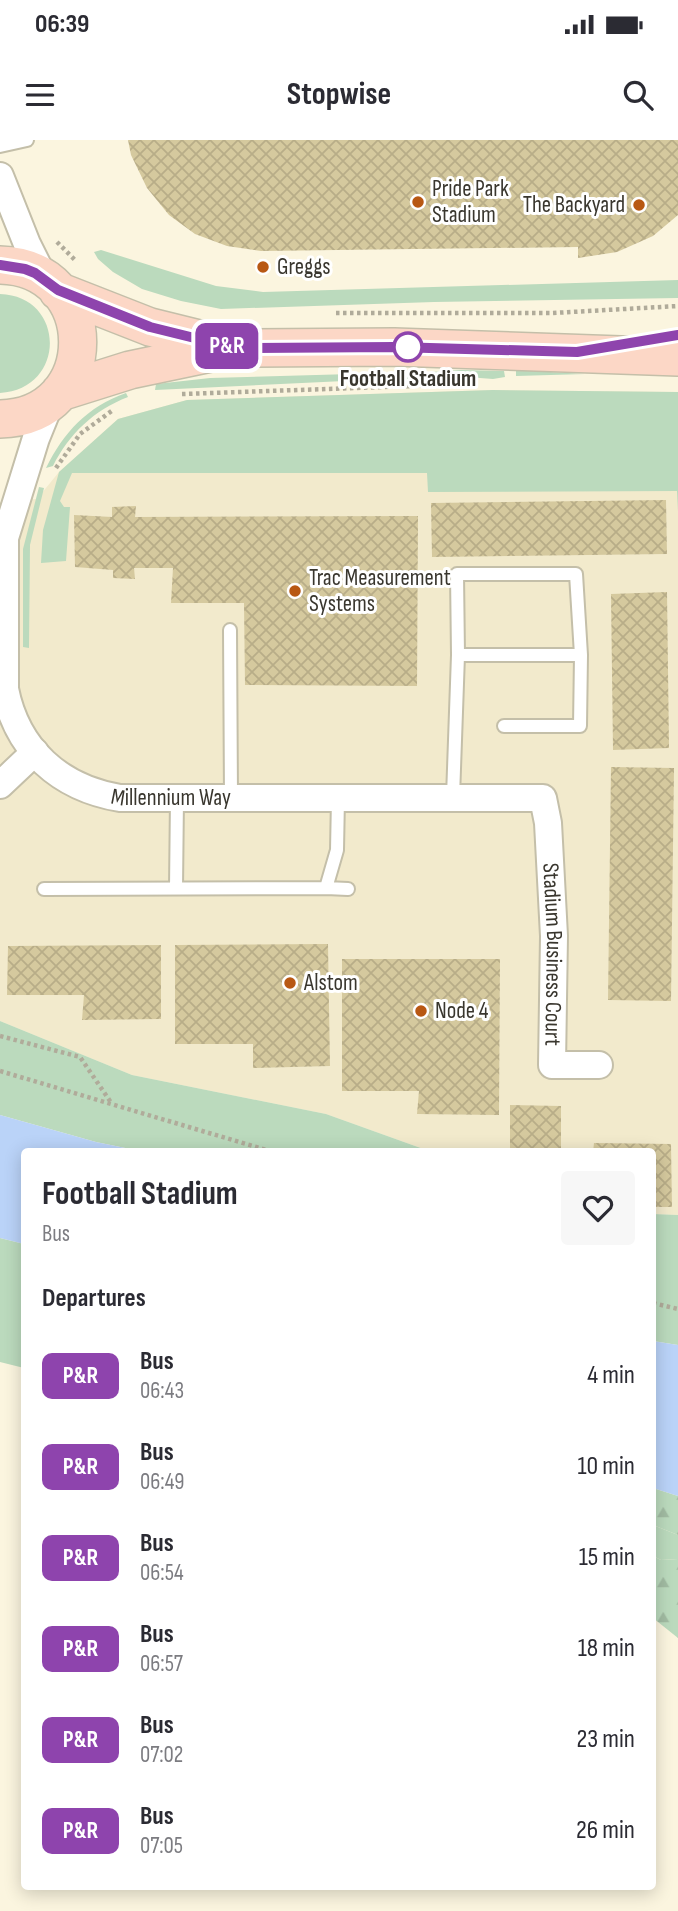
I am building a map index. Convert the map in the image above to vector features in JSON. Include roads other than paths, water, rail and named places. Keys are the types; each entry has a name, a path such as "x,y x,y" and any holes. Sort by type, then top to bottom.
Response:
{"street":[{"path":"0,176 27,244 72,312 77,328 78,345 73,370 56,397"},
{"path":"0,265 25,269 51,284 150,327 235,348"},
{"path":"577,352 678,335"},
{"path":"0,419 28,415 56,397 130,370 235,348 394,347 678,357"},
{"name":"Millennium Way","path":"56,397 36,439 2,530 5,689 17,725 36,752 65,779 96,793 120,798 543,798"},
{"path":"0,785 36,752"},
{"name":"Stadium Business Court","path":"543,798 548,823 554,936 552,1065 599,1065"}],"lane":[{"path":"0,146 27,140"},
{"path":"453,797 458,655 457,574 576,574 580,726 504,726"},
{"path":"230,630 231,797"},
{"path":"458,655 580,655"},
{"path":"176,888 177,798"},
{"path":"326,888 337,850 338,798"},
{"path":"44,889 348,889"}],"water":[{"path":"0,1115 125,1148 21,1148 21,1243 0,1238"},
{"path":"656,1341 678,1345 678,1496 656,1489"}],"place":[{"name":"Pride Park Stadium","path":"418,202"},
{"name":"The Backyard","path":"639,205"},
{"name":"Greggs","path":"263,267"},
{"name":"Football Stadium","path":"408,347"},
{"name":"Trac Measurement Systems","path":"295,591"},
{"name":"Alstom","path":"290,983"},
{"name":"Node 4","path":"421,1011"}]}
